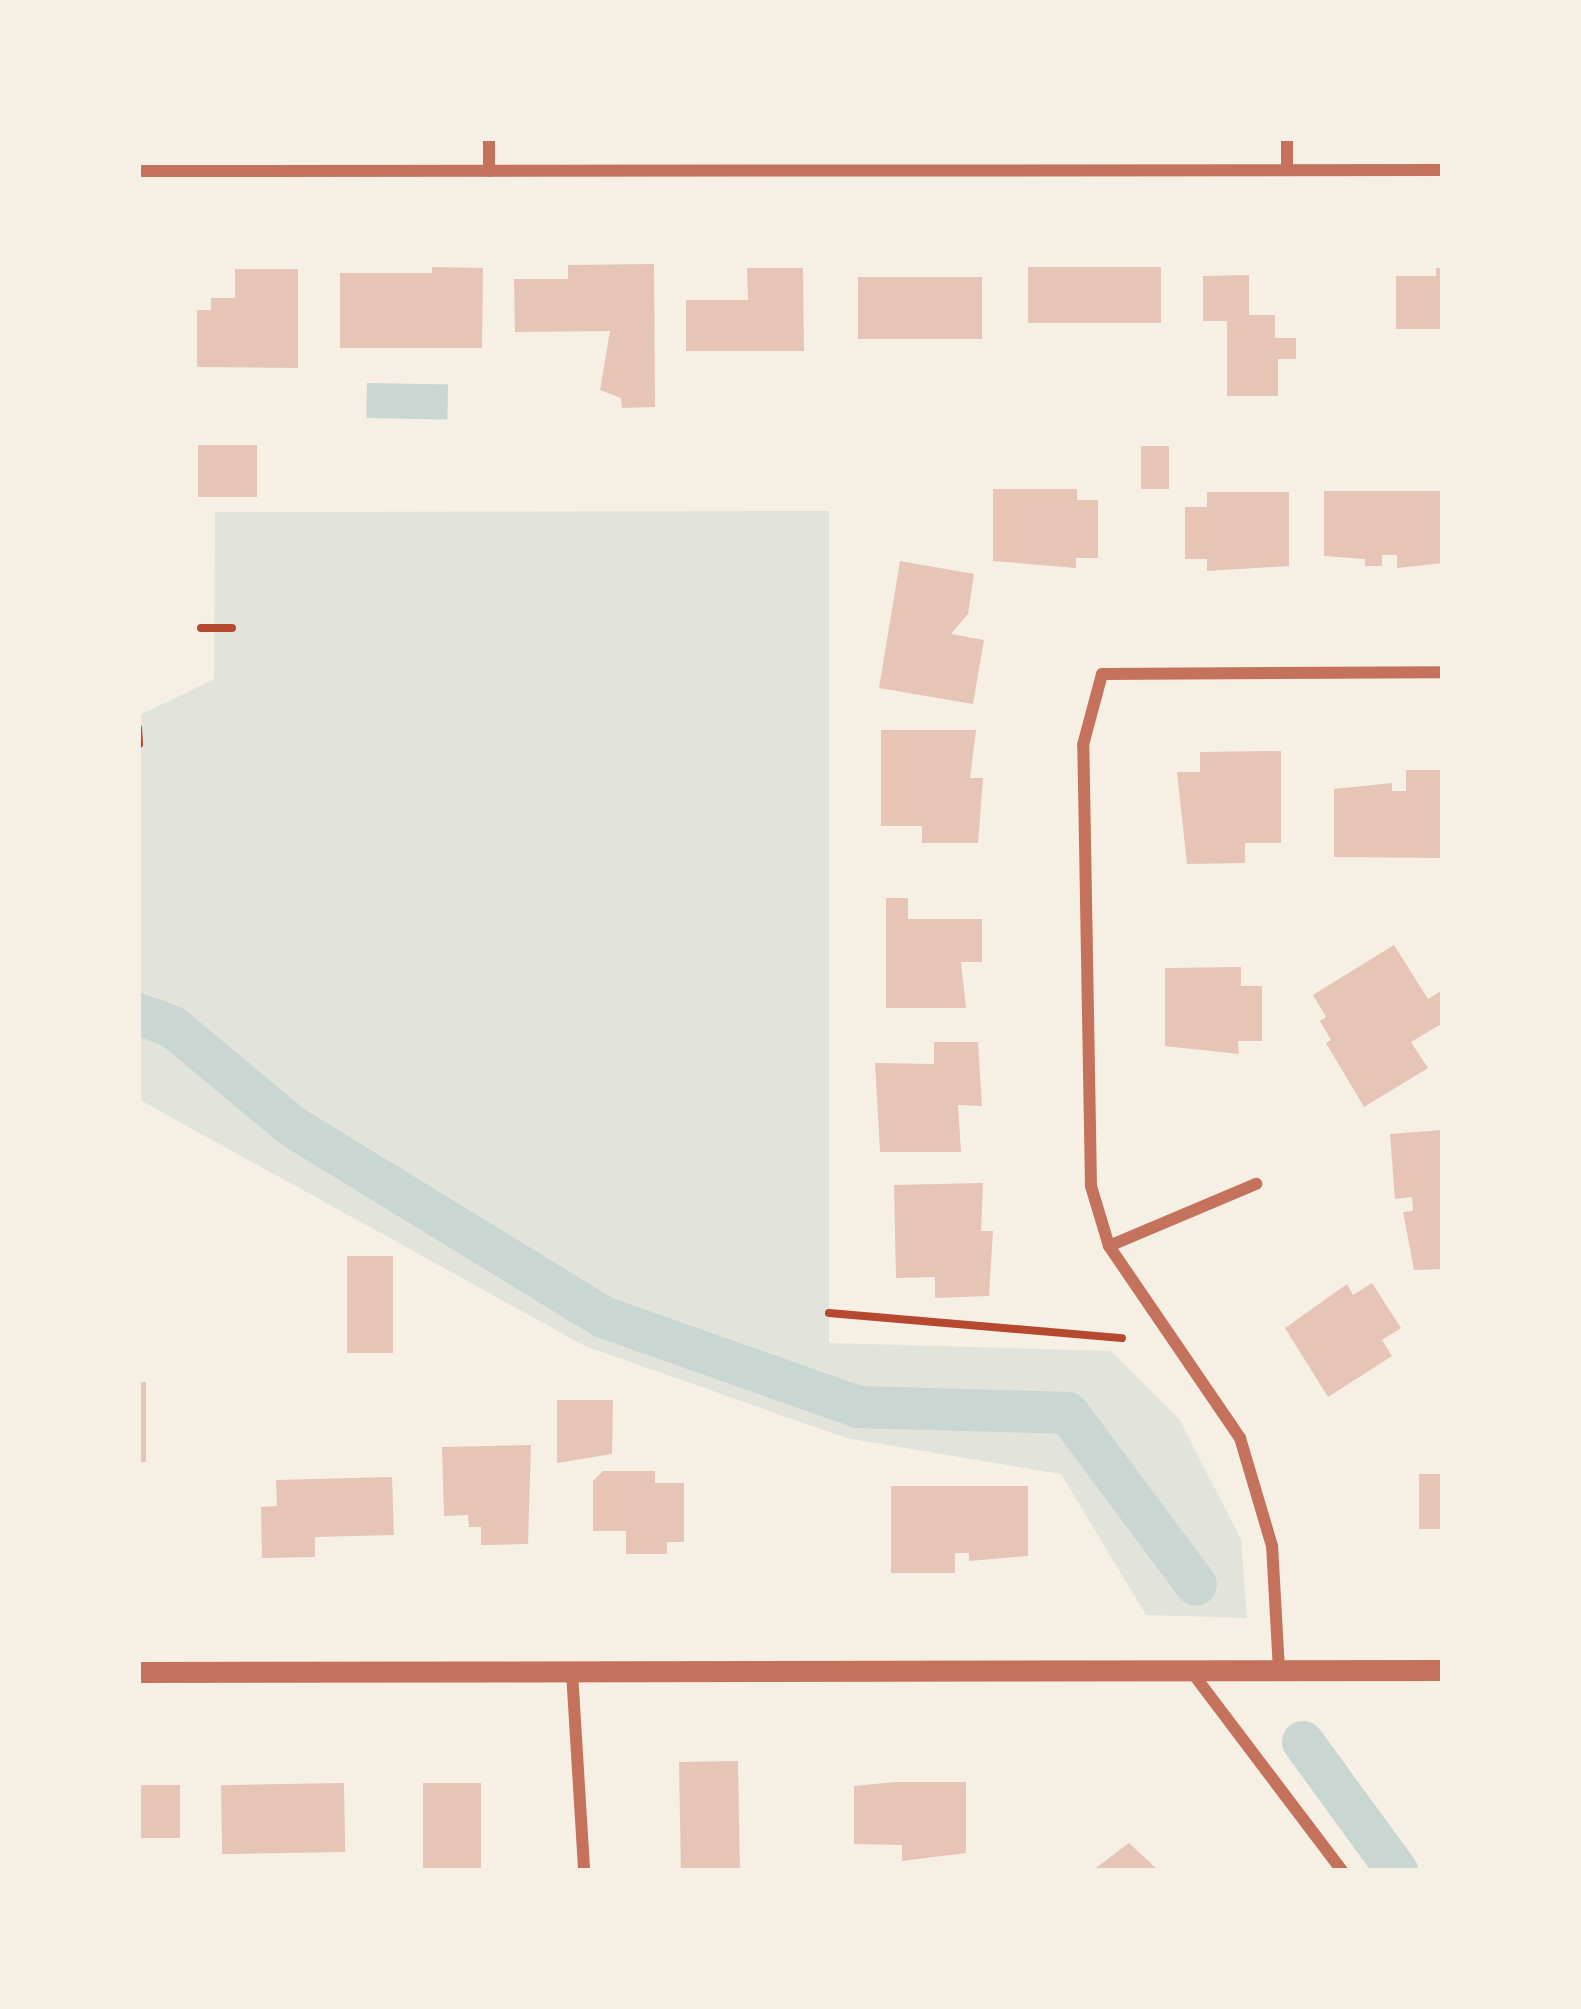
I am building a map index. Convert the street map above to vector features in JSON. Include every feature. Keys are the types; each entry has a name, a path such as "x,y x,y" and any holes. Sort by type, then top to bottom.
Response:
{"street":[{"path":"489,138 489,171"},
{"path":"1287,138 1287,170"},
{"path":"138,171 1443,170"},
{"path":"1279,1670 1272,1546 1240,1438 1108,1246 1091,1186 1084,1084 1083,745 1102,674 1443,672"},
{"path":"1108,1246 1256,1184"},
{"path":"1190,1670 1342,1871"},
{"path":"138,1672 1443,1670"},
{"path":"572,1672 584,1871"}],"path":[{"path":"201,628 232,628"},
{"path":"138,728 139,744"},
{"path":"830,1312 1122,1338"}],"shaded area":[{"path":"367,383 448,384 447,419 366,418"},
{"path":"829,511 829,1343 1111,1351 1179,1419 1241,1539 1247,1618 1146,1615 1061,1474 846,1438 585,1346 138,1099 138,716 214,679 215,512"}],"building":[{"path":"654,264 655,407 622,408 621,398 600,390 610,331 515,332 514,279 568,279 568,265"},
{"path":"432,267 483,268 482,348 340,348 340,273 432,273"},
{"path":"1028,267 1161,267 1161,323 1028,323"},
{"path":"747,268 803,268 804,351 686,351 686,300 748,300"},
{"path":"1436,268 1443,268 1443,329 1396,329 1396,276 1436,276"},
{"path":"235,269 298,269 298,368 197,367 197,310 211,310 211,298 235,298"},
{"path":"1249,275 1249,315 1275,315 1275,338 1296,338 1296,359 1278,359 1278,396 1227,396 1227,321 1203,321 1203,276"},
{"path":"858,277 982,277 982,339 858,339"},
{"path":"198,445 257,445 257,497 198,497"},
{"path":"1141,446 1169,446 1169,489 1141,489"},
{"path":"993,489 1077,489 1077,500 1098,500 1098,558 1076,558 1076,568 993,561"},
{"path":"1324,491 1443,491 1443,563 1397,568 1397,555 1382,555 1382,566 1365,566 1365,559 1324,556"},
{"path":"1207,492 1289,492 1289,566 1207,571 1207,559 1185,559 1185,507 1207,507"},
{"path":"900,561 974,574 968,614 951,634 984,640 973,704 879,688"},
{"path":"881,730 976,730 970,778 983,778 978,843 922,843 922,826 881,826"},
{"path":"1281,751 1281,843 1245,843 1245,863 1187,864 1177,772 1200,772 1200,752"},
{"path":"1406,770 1443,770 1443,858 1334,857 1334,789 1392,783 1392,791 1406,791"},
{"path":"886,898 908,898 908,919 982,919 982,962 961,962 966,1008 886,1008"},
{"path":"1394,945 1428,999 1443,990 1443,1023 1411,1042 1428,1068 1364,1107 1326,1043 1331,1040 1320,1021 1326,1017 1313,995"},
{"path":"1241,967 1241,986 1262,986 1262,1041 1238,1041 1239,1054 1165,1046 1165,968"},
{"path":"934,1042 978,1042 982,1106 958,1105 961,1152 880,1152 875,1063 934,1064"},
{"path":"1443,1130 1443,1269 1414,1270 1403,1212 1413,1211 1412,1197 1395,1199 1390,1134"},
{"path":"983,1183 981,1231 993,1231 989,1296 935,1298 935,1277 896,1278 894,1185"},
{"path":"347,1256 393,1256 393,1353 347,1353"},
{"path":"1372,1283 1401,1328 1382,1340 1392,1356 1328,1397 1285,1328 1347,1284 1353,1295"},
{"path":"138,1382 146,1382 146,1462 138,1462"},
{"path":"557,1400 613,1400 612,1454 557,1463"},
{"path":"531,1445 528,1544 481,1545 481,1527 469,1527 468,1515 444,1516 442,1447"},
{"path":"603,1471 655,1471 655,1483 684,1483 684,1542 667,1542 667,1554 626,1554 626,1531 593,1531 593,1481"},
{"path":"1419,1474 1443,1474 1443,1529 1419,1529"},
{"path":"392,1477 394,1535 315,1537 315,1557 262,1558 261,1507 277,1506 276,1480"},
{"path":"891,1486 1028,1486 1028,1556 969,1561 969,1553 955,1553 955,1573 891,1573"},
{"path":"738,1761 740,1871 681,1871 679,1762"},
{"path":"966,1782 966,1853 902,1861 902,1845 854,1844 854,1786"},
{"path":"344,1783 345,1852 222,1854 221,1785"},
{"path":"423,1783 481,1783 481,1871 423,1871"},
{"path":"138,1785 180,1785 180,1838 138,1838"},
{"path":"1129,1843 1159,1871 1092,1871"}],"waterway":[{"path":"138,1014 173,1027 293,1127 603,1317 858,1407 1068,1413 1196,1585"},
{"path":"1303,1742 1397,1871"}]}
